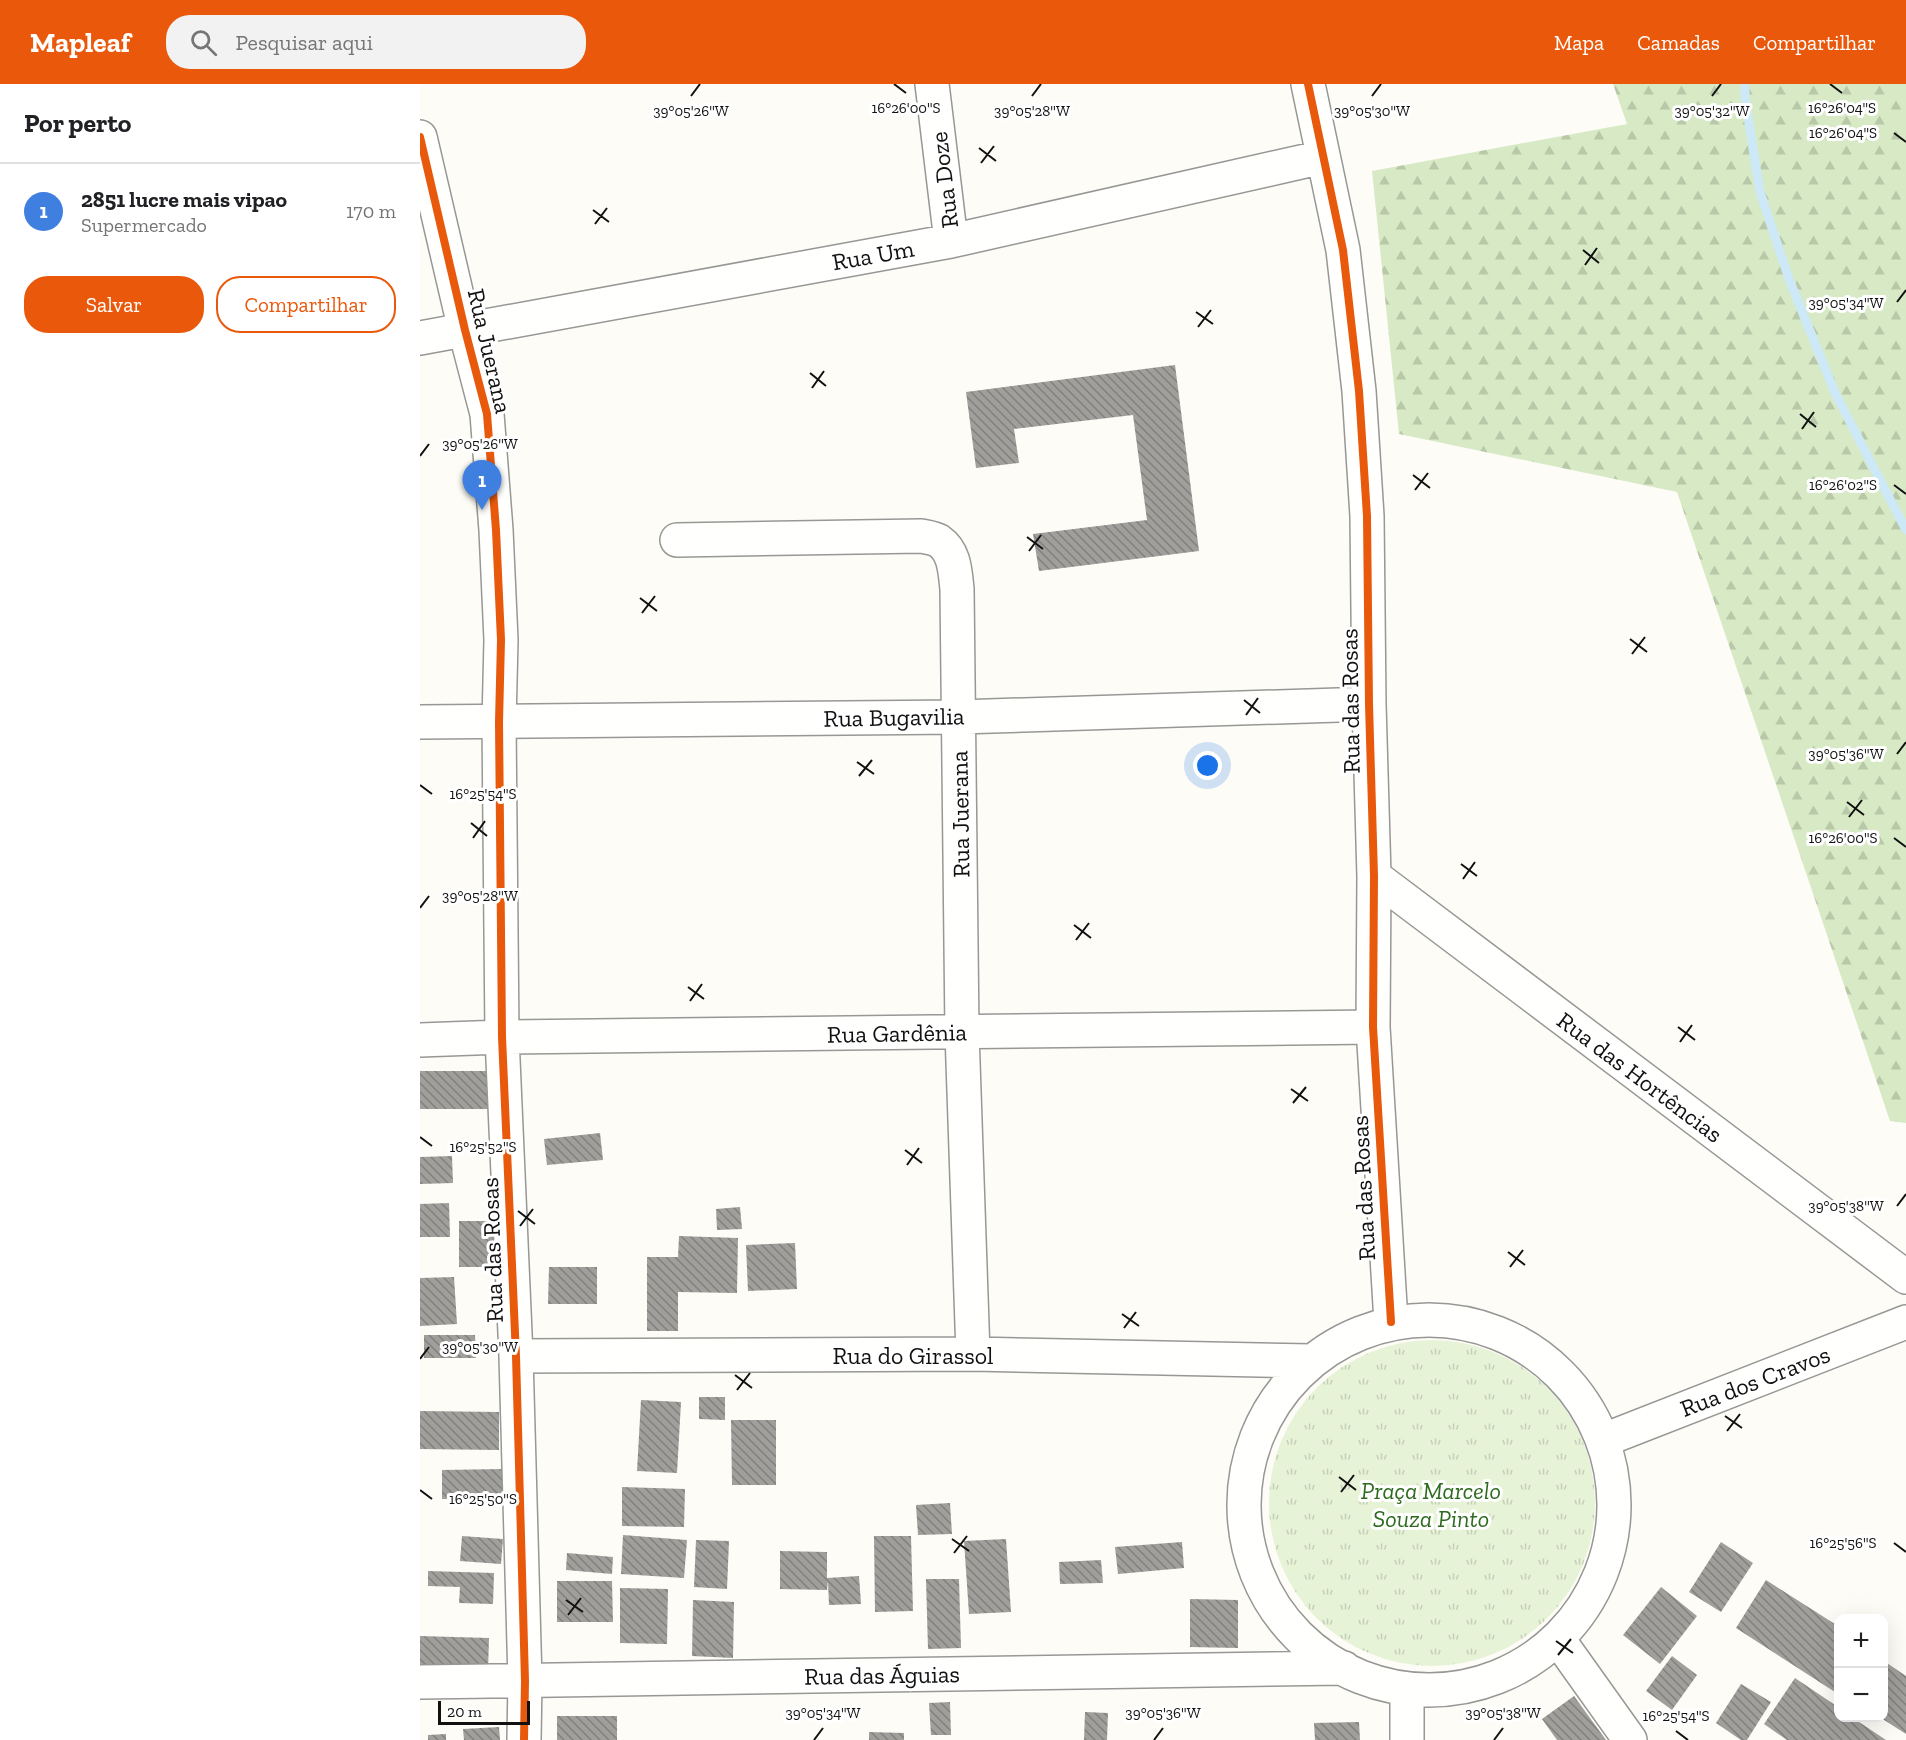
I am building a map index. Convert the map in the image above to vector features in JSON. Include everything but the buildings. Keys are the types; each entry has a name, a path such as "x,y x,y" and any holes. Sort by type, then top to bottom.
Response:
{"street":[{"name":"Rua Doze","path":"932,84 951,241"},
{"name":"Rua das Rosas","path":"1308,84 1343,250 1359,391 1367,516 1374,876 1373,1027 1391,1322"},
{"name":"Rua Juerana","path":"420,137 487,414 501,629 499,722"},
{"name":"Rua Um","path":"420,338 951,241 1323,157"},
{"name":"Rua Juerana","path":"677,540 921,536 938,540 954,562 957,589 962,1033 973,1354"},
{"name":"Rua Bugavilia","path":"420,722 959,717 1369,704"},
{"name":"Rua das Rosas","path":"499,722 502,1037 516,1356 525,1681 524,1740"},
{"name":"Rua das Hortências","path":"1374,876 1906,1277"},
{"name":"Rua Gardênia","path":"420,1040 502,1037 1373,1027"},
{"path":"1456,1321 1519,1342 1570,1384 1604,1440 1613,1475 1616,1511 1611,1547 1600,1581 1582,1612 1558,1639 1525,1664 1488,1681 1448,1689 1407,1689 1374,1681 1344,1668 1316,1651 1292,1628 1272,1601 1257,1572 1247,1540 1244,1507 1246,1474 1254,1442 1268,1412 1287,1385 1310,1361 1348,1337 1391,1322 1456,1321"},
{"name":"Rua dos Cravos","path":"1604,1440 1906,1322"},
{"name":"Rua do Girassol","path":"516,1356 973,1354 1310,1361"},
{"path":"1558,1639 1630,1740"},
{"name":"Rua das Águias","path":"420,1682 1344,1668"},
{"path":"1407,1689 1407,1740"}],"green space":[{"path":"1613,84 1906,84 1906,1123 1890,1121 1677,492 1399,434 1372,171 1627,124"},
{"name":"Praça Marcelo Souza Pinto","path":"1432,1340 1464,1343 1494,1353 1522,1368 1547,1388 1567,1413 1582,1441 1592,1471 1595,1503 1592,1535 1582,1565 1567,1593 1547,1618 1522,1638 1494,1653 1464,1663 1432,1666 1400,1663 1370,1653 1342,1638 1317,1618 1297,1593 1282,1565 1272,1535 1269,1503 1272,1471 1282,1441 1297,1413 1317,1388 1342,1368 1370,1353 1400,1343"}],"waterway":[{"path":"1745,84 1745,98 1760,192 1789,279 1835,393 1906,530"}],"cycle path":[{"path":"1308,84 1343,250 1359,391 1367,516 1374,876 1373,1027 1391,1322"},
{"path":"420,137 487,414 496,530 501,640 499,722 502,1037 516,1356 525,1681 524,1740"}],"place":[{"name":"2851 lucre mais vipao","path":"482,510"}]}
